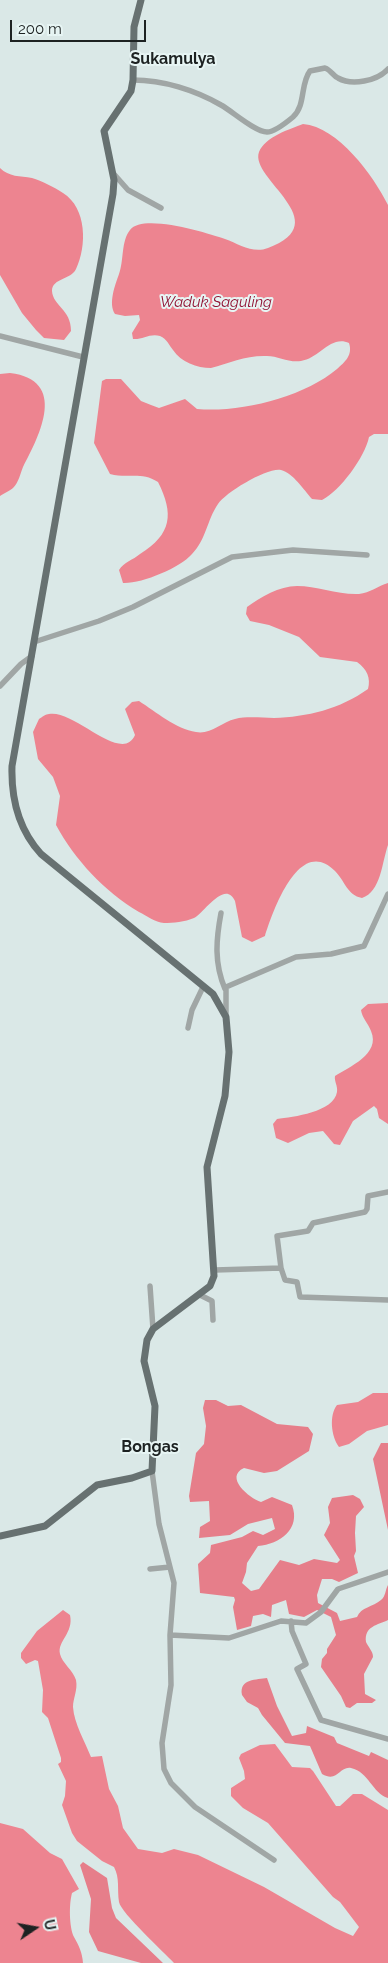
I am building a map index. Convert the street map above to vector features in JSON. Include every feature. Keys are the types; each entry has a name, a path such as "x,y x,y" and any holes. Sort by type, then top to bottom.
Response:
{"main road":[{"path":"0,1536 45,1526 97,1485 132,1478 152,1471 155,1406 144,1355 147,1340 153,1329 200,1295 212,1283 214,1270 207,1167 227,1088 229,1052 226,1017 213,994 41,854 27,836 18,817 13,793 12,766 113,194 114,180 104,131 131,91 133,80 133,34 141,0"}],"street":[{"path":"133,80 152,81 175,86 220,104 258,129 268,132 278,127 297,112 310,71 325,68 340,79 359,81 381,76 388,69"},
{"path":"111,171 128,190 161,208"},
{"path":"0,336 83,357"},
{"path":"34,642 99,621 133,607 232,558 293,550 367,555"},
{"path":"0,686 20,664 32,656"},
{"path":"226,989 296,957 331,954 364,946 388,894"},
{"path":"220,912 216,958 219,975 226,989 226,1017"},
{"path":"188,1028 192,1010 203,987"},
{"path":"388,1192 368,1196 365,1212 313,1223 308,1232 278,1236 281,1268 285,1280 296,1282 300,1297 388,1300"},
{"path":"214,1270 281,1268"},
{"path":"150,1286 153,1329"},
{"path":"200,1295 212,1302 213,1320"},
{"path":"152,1471 157,1511 174,1584 170,1635 171,1686 162,1743 167,1777 195,1807 274,1860"},
{"path":"150,1569 170,1568"},
{"path":"170,1635 234,1638 275,1623 291,1621 306,1623 321,1612 338,1589 388,1572"},
{"path":"291,1621 292,1630 306,1664 297,1669 321,1720 388,1739"}],"shaded area":[{"path":"205,1400 216,1400 228,1406 241,1405 277,1424 308,1427 313,1434 309,1451 277,1471 264,1473 244,1468 238,1472 237,1482 250,1496 261,1502 272,1497 292,1505 294,1514 294,1521 287,1534 274,1542 258,1546 247,1563 242,1583 251,1591 259,1589 280,1560 299,1565 314,1559 337,1563 340,1560 324,1535 330,1523 328,1507 332,1498 353,1495 360,1499 364,1507 356,1516 356,1551 354,1556 358,1573 339,1582 332,1579 322,1579 317,1595 318,1603 337,1613 340,1621 357,1617 361,1611 381,1600 388,1585 388,1620 369,1629 366,1637 366,1642 373,1657 364,1674 365,1694 376,1700 372,1703 357,1703 350,1708 346,1707 341,1696 321,1667 322,1659 336,1635 331,1617 317,1610 304,1617 289,1614 286,1600 272,1605 271,1617 263,1614 253,1616 251,1626 237,1630 233,1607 234,1597 200,1593 198,1564 210,1553 211,1545 242,1537 253,1531 263,1535 275,1529 272,1518 248,1524 230,1535 199,1538 200,1527 210,1521 209,1501 190,1502 189,1496 196,1453 204,1444 206,1426 203,1408"},
{"path":"381,1443 388,1443 388,1530 373,1459"},
{"path":"267,1678 277,1706 292,1736 306,1733 307,1726 334,1737 337,1743 369,1756 371,1752 388,1760 388,1798 378,1792 357,1770 347,1768 335,1776 327,1776 322,1774 310,1746 285,1743 258,1708 247,1702 242,1695 243,1685 250,1681"},
{"path":"83,1862 107,1878 112,1908 116,1918 163,1963 141,1963 98,1951 89,1932 91,1899 80,1865"}],"water":[{"name":"Waduk Saguling","path":"303,124 316,127 329,134 353,154 373,180 388,205 388,434 374,434 369,437 367,445 351,473 329,496 322,500 312,499 294,478 281,470 267,472 248,481 222,499 211,517 197,548 179,565 150,578 123,583 119,570 123,565 159,539 164,531 168,514 158,482 140,476 110,474 94,443 102,381 106,379 121,379 141,401 159,408 185,399 197,409 214,410 251,405 290,395 323,379 337,369 349,355 349,343 342,341 336,342 301,361 260,356 211,368 200,367 180,358 166,340 160,336 153,335 133,339 132,333 140,320 139,315 125,316 115,314 112,305 113,294 121,269 125,240 130,230 137,225 148,223 176,226 257,250 268,248 287,238 295,226 293,213 286,200 259,163 259,152 272,138"},
{"path":"0,168 11,175 32,178 48,184 63,193 77,208 81,218 83,239 80,260 74,273 58,281 52,291 55,300 65,313 70,324 71,331 64,340 44,338 36,330 22,313 0,275"},
{"path":"10,373 28,378 39,386 44,397 45,411 42,425 17,483 12,489 0,496 0,374"},
{"path":"388,583 388,845 380,876 373,890 368,895 362,898 353,894 335,871 322,862 310,862 299,869 281,895 265,936 252,942 242,937 235,901 231,895 220,895 194,918 164,923 154,920 126,904 91,874 72,850 56,825 60,796 53,777 38,759 33,732 39,719 48,714 59,715 71,719 120,744 129,743 135,735 125,709 132,702 139,701 174,724 196,732 206,732 240,718 299,716 335,707 368,689 368,677 363,668 357,662 320,657 299,637 269,625 250,621 246,614 247,607 270,593 290,586 305,586 359,594"},
{"path":"388,1003 388,1124 379,1118 377,1109 374,1106 353,1121 340,1145 334,1144 323,1131 309,1133 288,1143 276,1138 273,1124 277,1119 293,1117 321,1109 334,1099 337,1092 335,1076 362,1059 372,1046 371,1031 361,1010 368,1004"},
{"path":"373,1393 388,1393 388,1425 367,1431 349,1444 339,1447 334,1437 332,1426 334,1409 337,1405 358,1402"},
{"path":"63,1610 70,1615 71,1621 61,1645 60,1654 76,1680 73,1707 75,1719 91,1757 102,1756 109,1789 118,1806 123,1828 138,1849 162,1853 174,1849 198,1855 264,1887 335,1928 353,1936 359,1927 340,1902 333,1897 268,1823 243,1808 231,1796 231,1788 245,1779 239,1758 241,1754 260,1745 275,1744 292,1767 310,1768 313,1771 336,1806 340,1806 353,1794 362,1794 388,1810 388,1963 174,1963 127,1915 119,1902 118,1879 114,1867 102,1861 77,1841 72,1833 62,1805 66,1781 58,1764 61,1762 61,1758 48,1718 42,1712 43,1690 38,1661 35,1660 26,1664 21,1658 21,1653 37,1631"},
{"path":"0,1823 23,1829 50,1853 62,1859 79,1889 72,1893 70,1915 72,1933 80,1949 83,1963 0,1963"}],"district":[{"name":"Sukamulya","path":"173,59"},
{"name":"Bongas","path":"150,1447"}]}
